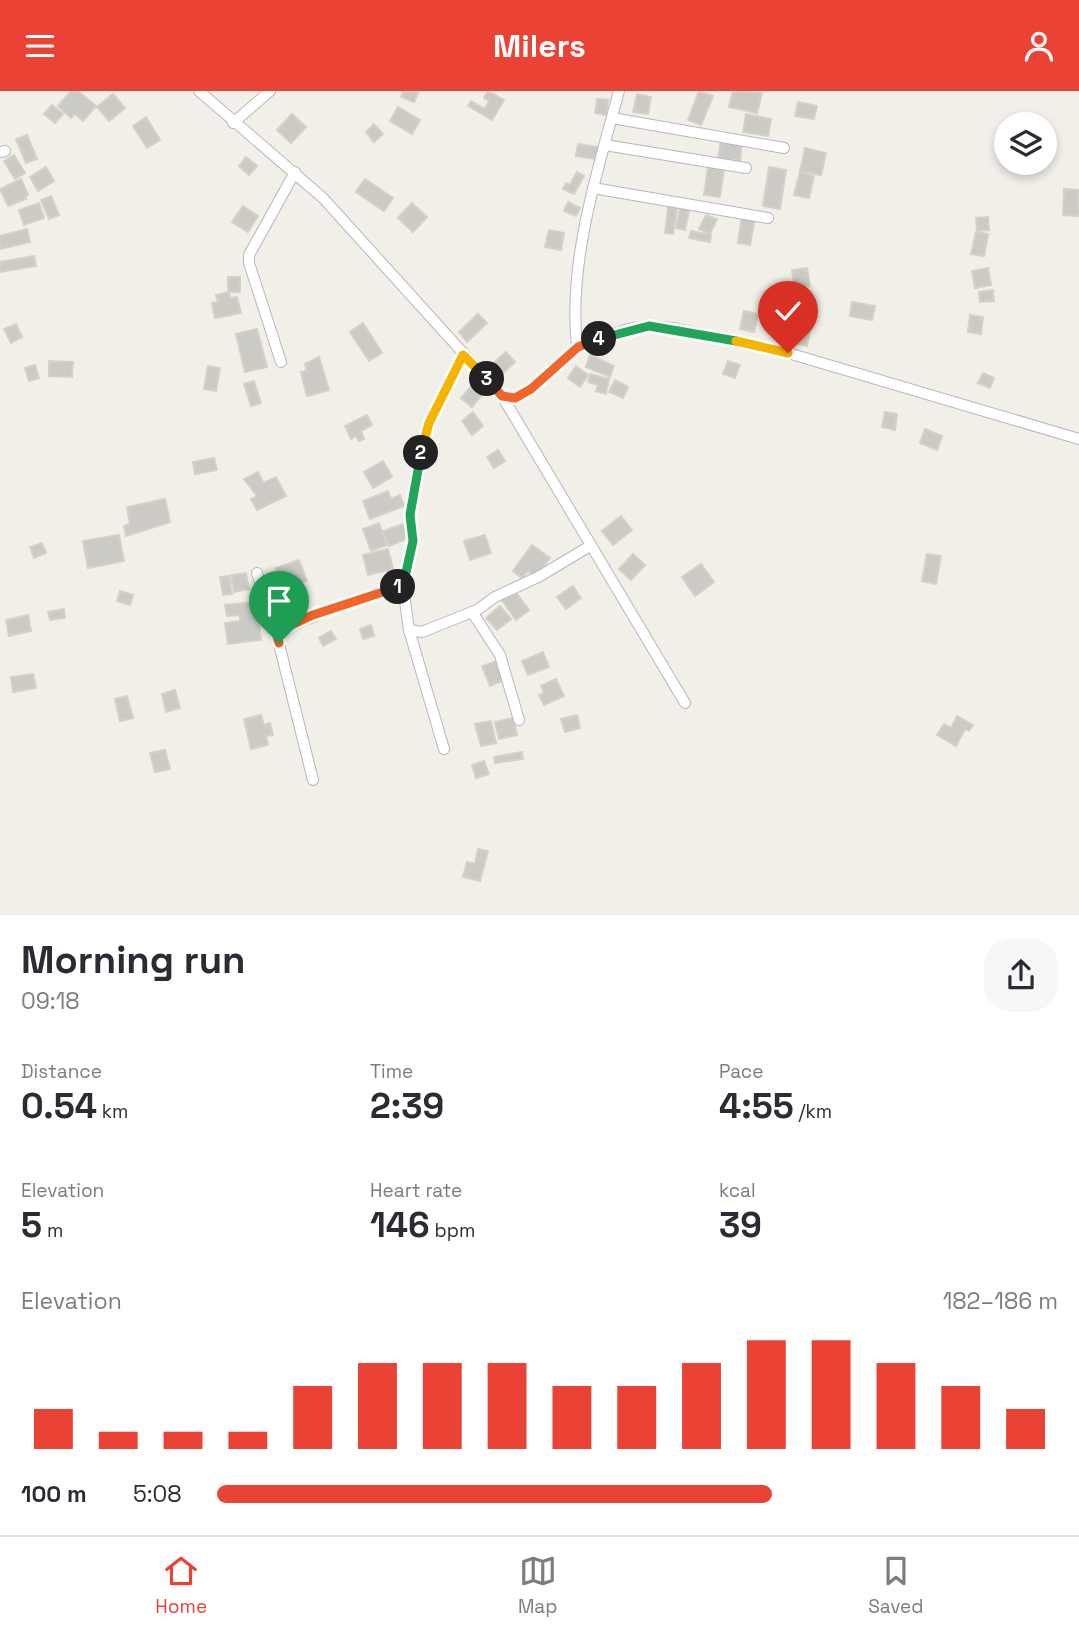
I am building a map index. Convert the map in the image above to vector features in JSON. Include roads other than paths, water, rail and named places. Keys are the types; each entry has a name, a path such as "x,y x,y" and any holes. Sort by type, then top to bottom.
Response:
{"street":[{"path":"199,91 233,123 295,172 407,288 463,355 502,396 685,703"},
{"path":"233,123 270,91"},
{"path":"578,347 576,286 593,188 619,91"},
{"path":"612,118 784,148"},
{"path":"605,145 746,168"},
{"path":"281,362 249,263 249,255 295,172"},
{"path":"593,188 768,218"},
{"path":"502,396 515,398 531,389 578,347 628,329 649,326 674,328 788,353 1079,439"},
{"path":"444,749 409,630 403,586 413,541 410,515 418,462 429,423 463,355"},
{"path":"409,630 422,632 472,613 590,546"},
{"path":"257,573 276,632 313,780"},
{"path":"276,632 337,607 403,586"},
{"path":"472,613 500,655 519,720"}]}
